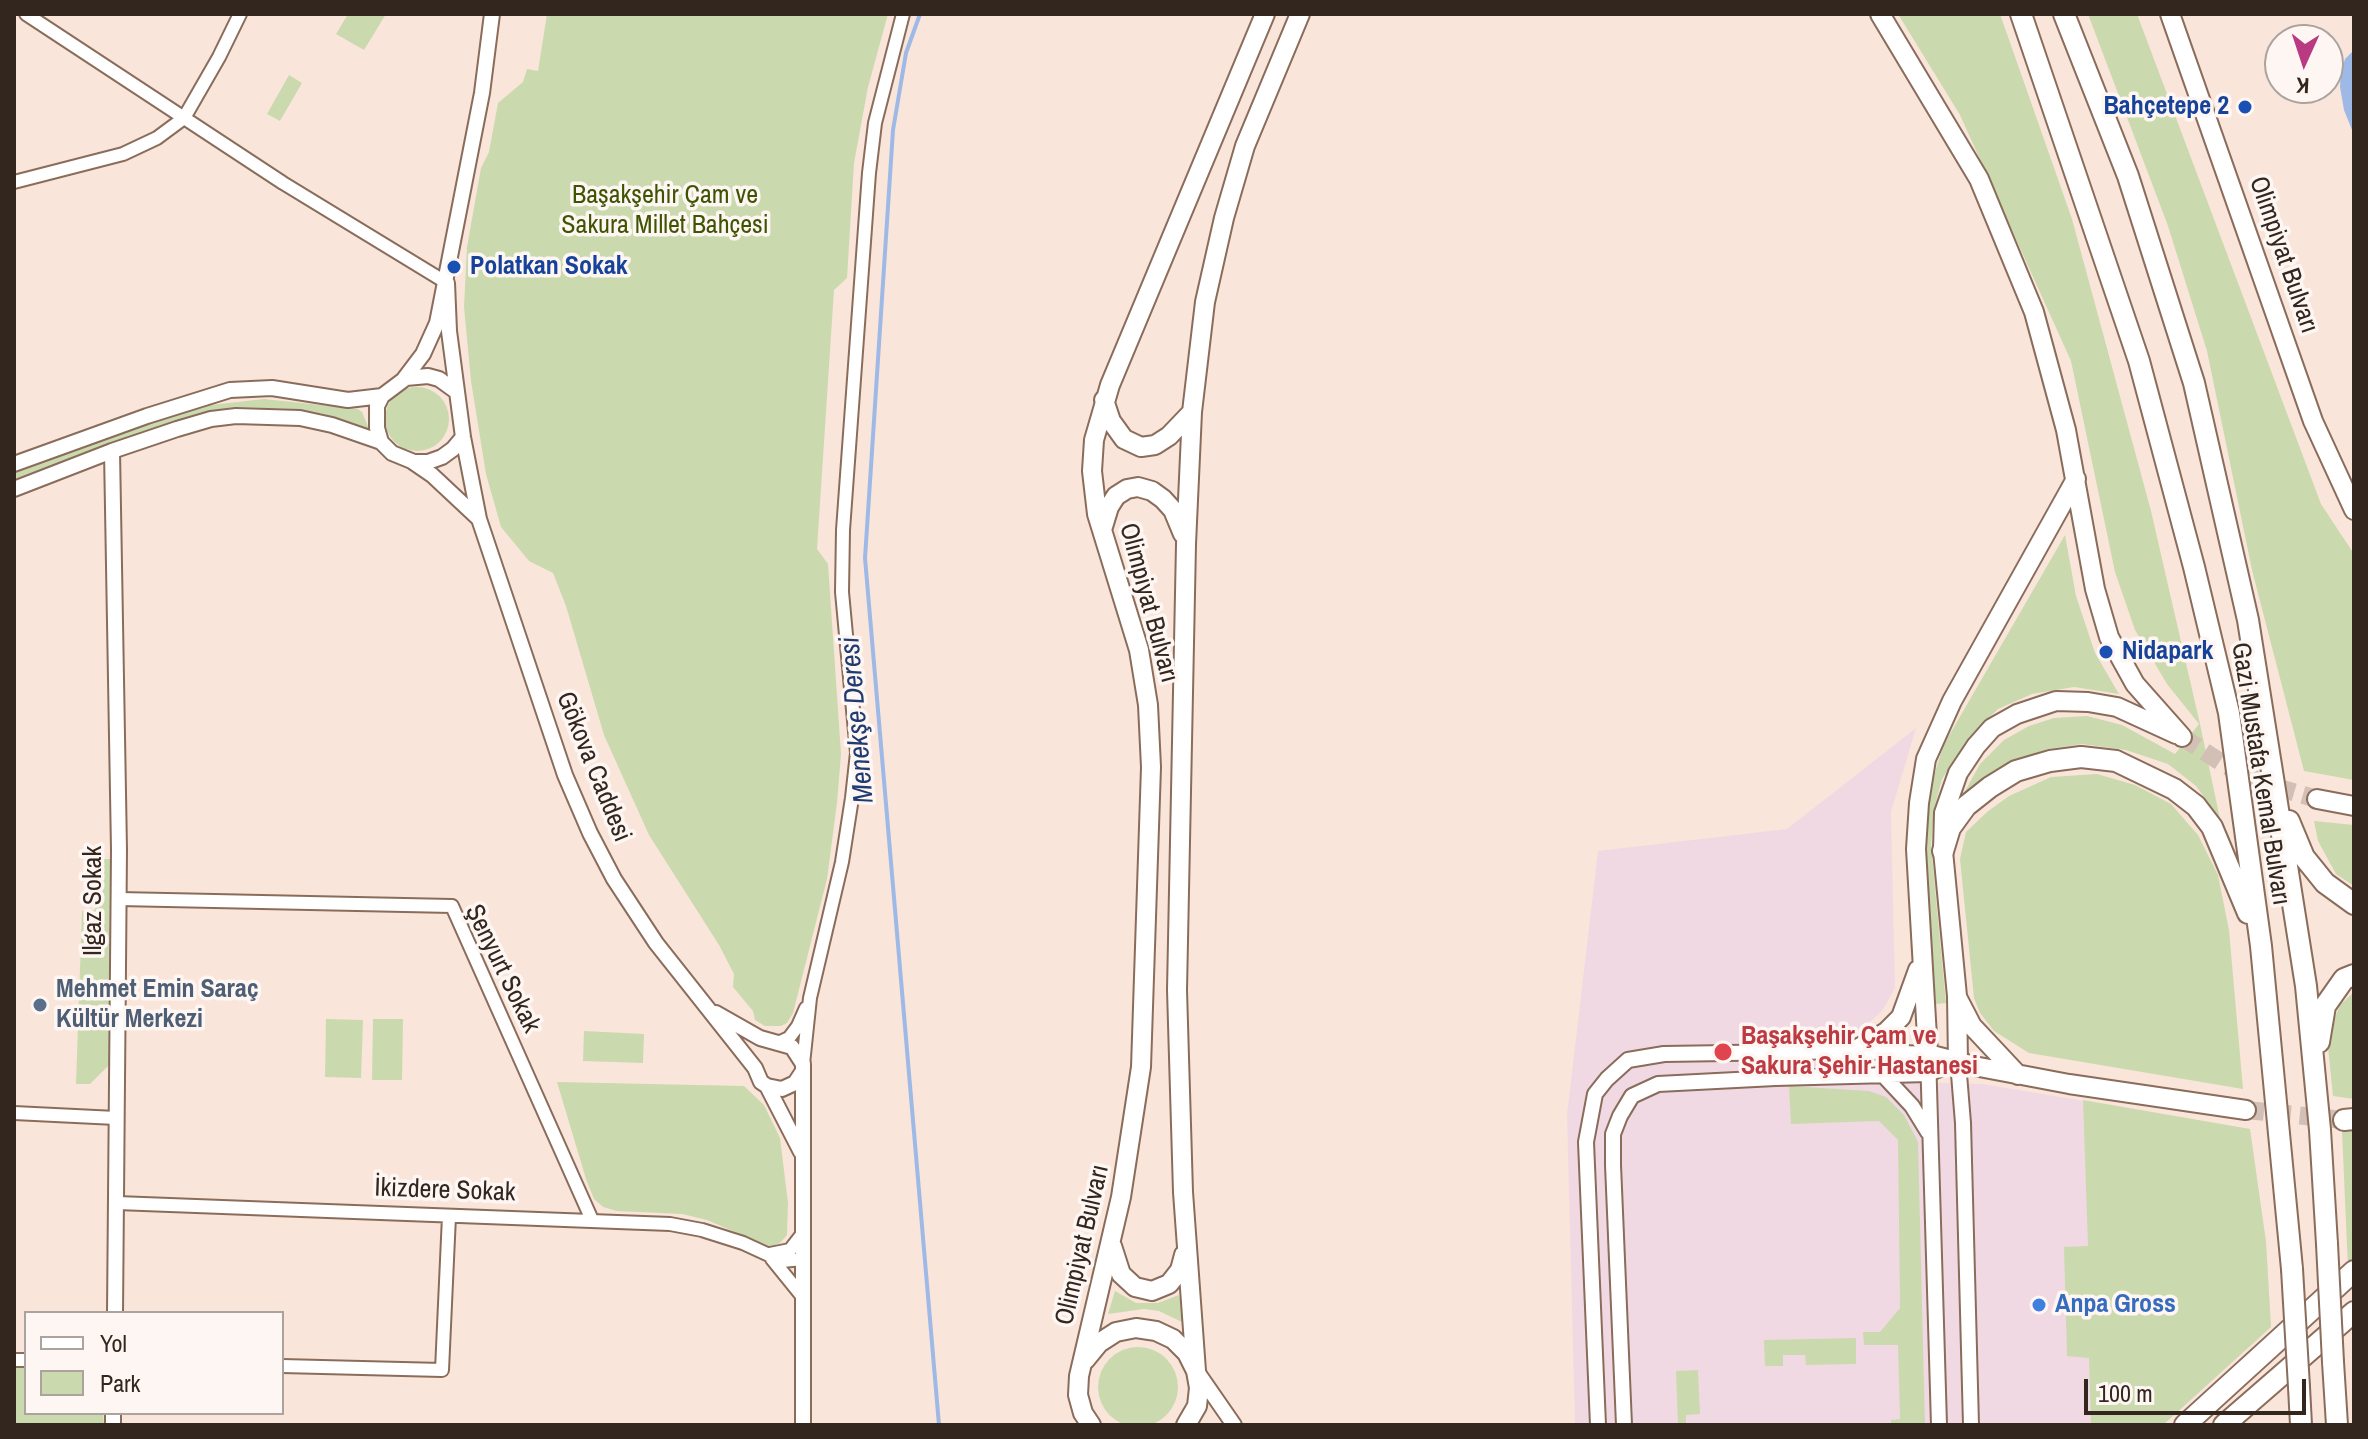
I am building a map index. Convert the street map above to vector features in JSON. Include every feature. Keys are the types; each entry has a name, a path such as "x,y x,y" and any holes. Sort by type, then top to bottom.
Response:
{"highway":[{"name":"Gazi Mustafa Kemal Bulvarı","path":"2021,14 2139,361 2229,713 2261,946 2292,1269 2301,1425"},
{"name":"Gazi Mustafa Kemal Bulvarı","path":"2064,14 2128,176 2194,383 2248,620 2306,986 2320,1130 2337,1425"},
{"path":"1943,851 1950,828 1966,806 2016,771 2050,761 2081,757 2116,761 2174,789 2196,806 2212,827 2234,874 2261,946"},
{"path":"2277,792 2304,857 2325,883 2354,904"},
{"path":"2320,1130 2324,1097 2319,1038 2325,1006 2344,979 2354,975"},
{"path":"2185,1425 2354,1271"},
{"path":"2224,1425 2354,1312"}],"main road":[{"name":"Olimpiyat Bulvarı","path":"1070,1425 1111,1243 1137,1106 1148,903 1151,767 1148,705 1139,650 1102,532 1092,471 1094,440 1104,400 1265,14"},
{"path":"1186,1425 1197,1406 1199,1388 1178,1090 1177,990 1186,544 1192,412 1205,302 1224,218 1245,146 1300,14"},
{"path":"1880,14 1979,179 2034,312 2066,430 2095,589 2109,637 2135,684 2182,737 2117,707 2056,701 2017,714 1992,728 1958,773 1944,813 1943,851 1957,996 1958,1062"},
{"name":"Olimpiyat Bulvarı","path":"2170,14 2313,421 2354,510"},
{"path":"1104,400 1111,421 1124,439 1141,447 1155,445 1169,436 1192,412"},
{"path":"2076,479 1952,701 1926,759 1916,849 1928,1054 2018,1075 2246,1110"},
{"path":"1102,532 1109,507 1116,496 1138,487 1152,491 1173,510 1186,544"},
{"path":"2317,799 2354,806"},
{"path":"1854,1051 1886,1032 1901,1017 1922,956"},
{"path":"1957,996 1972,1026 2018,1075"},
{"path":"1111,1243 1121,1274 1135,1287 1152,1291 1169,1284 1180,1270 1187,1247"},
{"path":"1091,1425 1083,1413 1078,1395 1079,1376 1086,1358 1099,1343 1116,1332 1136,1328 1156,1331 1173,1339 1187,1353 1196,1371"}],"street":[{"path":"26,14 184,118 447,283"},
{"path":"14,182 123,154 157,138 184,118 240,14"},
{"path":"14,464 230,390 272,388 348,400 382,396 404,379 431,341 447,283 482,93 492,14"},
{"path":"767,1086 789,1087 795,1083 803,1068 810,998 842,862 857,753 842,592 843,530 869,173 875,123 903,14"},
{"path":"14,489 199,422 236,416 300,418 332,425 381,442 392,453 412,462 428,462 442,457 463,437 447,283"},
{"path":"404,379 428,376 439,379 457,392"},
{"path":"381,442 376,418 382,396"},
{"name":"Gökova Caddesi","path":"463,437 479,519 565,775 590,833 614,879 656,943 767,1086 803,1156"},
{"name":"Ilgaz Sokak","path":"112,451 119,899 115,1311"},
{"name":"Gökova Caddesi","path":"412,462 432,475 479,519"},
{"name":"Şenyurt Sokak","path":"119,899 452,906 592,1220"},
{"path":"755,1068 759,1054 770,1044 789,1038 810,998"},
{"name":"Gökova Caddesi","path":"709,1009 760,1038 792,1047 803,1068 803,1259"},
{"path":"1598,1425 1586,1142 1595,1094 1628,1060 1664,1054 1854,1051 1928,1054 1939,1425"},
{"path":"1624,1425 1613,1134 1632,1096 1658,1084 1928,1074 1958,1062 1963,1123 1971,1425"},
{"path":"1884,1076 1912,1106 1928,1134"},
{"path":"14,1113 116,1118"},
{"name":"İkizdere Sokak","path":"117,1203 670,1224 702,1230 767,1254"},
{"path":"284,1366 442,1370 449,1216"},
{"path":"1591,1231 1615,1228"},
{"path":"767,1254 790,1250 804,1232"},
{"path":"767,1254 782,1261 803,1259 803,1425"},
{"path":"767,1254 791,1279 802,1296"},
{"path":"1196,1371 1234,1425"}],"shaded area":[{"name":"Başakşehir Çam ve Sakura Şehir Hastanesi","path":"1916,728 1891,812 1895,988 1883,1010 1870,1022 1872,1081 1983,1084 2250,1129 2266,1242 2271,1327 2163,1425 1575,1425 1567,1115 1598,851 1787,829"}],"green space":[{"path":"348,14 386,14 364,50 336,34"},
{"name":"Başakşehir Çam ve Sakura Millet Bahçesi","path":"547,14 888,14 868,87 854,163 847,278 834,290 817,549 828,564 841,754 837,803 827,879 793,1013 781,1026 765,1026 755,1020 753,1011 733,987 734,974 719,945 649,835 604,735 566,606 553,573 529,561 501,527 486,474 471,381 464,307 467,247 481,168 489,152 498,103 523,82 527,69 538,71"},
{"path":"1898,14 2000,14 2072,219 2151,511 2200,724 2220,819 2196,786 2168,764 2126,750 2082,744 2047,749 2009,763 1964,793 1980,764 2004,740 2029,726 2054,718 2087,716 2122,725 2175,754 2199,724 2167,684 2135,630 2115,572 2071,361 1960,115"},
{"path":"2088,14 2137,14 2321,504 2354,554 2354,780 2304,771 2252,570 2207,351 2168,226"},
{"path":"289,75 302,83 280,121 267,114"},
{"path":"417,387 435,393 443,401 449,419 443,437 435,445 417,451 399,445 391,437 385,419 391,401 399,393"},
{"path":"264,399 358,409 369,429 324,414 295,409 234,407 203,412 14,479 14,473 179,413 202,406"},
{"path":"2065,535 2076,596 2095,653 2119,694 2074,687 2032,694 1998,709 1970,736 1942,779 1934,809 1931,846 1946,1003 1936,1004 1923,840 1926,803 1943,746"},
{"path":"2097,774 2135,785 2171,804 2198,835 2218,875 2229,930 2243,1089 2029,1053 1994,1031 1980,1013 1974,998 1960,859 1966,832 2009,796 2051,777"},
{"path":"2314,821 2354,825 2354,886 2336,874 2318,841"},
{"path":"97,859 110,859 109,1065 90,1084 76,1084 82,911 95,910"},
{"path":"2354,992 2354,1099 2333,1096 2327,1037 2340,1005"},
{"path":"326,1019 363,1020 361,1078 325,1077"},
{"path":"373,1019 403,1019 402,1080 372,1080"},
{"path":"584,1031 644,1034 643,1063 583,1061"},
{"path":"557,1082 744,1086 764,1105 780,1138 788,1203 787,1235 780,1243 770,1247 707,1220 682,1214 617,1211 603,1207 594,1199 586,1179"},
{"path":"1789,1086 1869,1091 1886,1097 1904,1115 1918,1142 1925,1425 1891,1425 1891,1420 1900,1419 1898,1345 1864,1345 1863,1332 1880,1332 1900,1308 1898,1140 1879,1121 1791,1124"},
{"path":"2083,1100 2250,1129 2266,1242 2271,1327 2163,1425 2091,1425 2089,1358 2067,1356 2064,1247 2088,1246"},
{"path":"2342,1131 2354,1131 2354,1264 2348,1269"},
{"path":"1115,1291 1136,1303 1158,1303 1179,1295 1184,1323 1159,1311 1144,1309 1108,1314"},
{"path":"1856,1338 1856,1364 1806,1365 1805,1355 1783,1355 1783,1366 1765,1366 1764,1340"},
{"path":"1138,1347 1153,1350 1166,1359 1175,1372 1178,1387 1175,1402 1166,1415 1153,1424 1138,1427 1123,1424 1110,1415 1101,1402 1098,1387 1101,1372 1110,1359 1123,1350"},
{"path":"14,1367 24,1368 24,1415 103,1415 104,1425 14,1425"},
{"path":"1698,1370 1700,1414 1686,1415 1686,1425 1678,1425 1676,1371"}],"water":[{"path":"2354,50 2354,135 2343,104 2345,59"}],"waterway":[{"name":"Menekşe Deresi","path":"920,14 906,53 893,130 865,558 939,1425"}],"tunnel":[{"path":"2182,737 2225,765 2262,783 2317,799"},
{"path":"2246,1110 2344,1120"}],"place":[{"name":"Bahçetepe 2","path":"2245,107"},
{"name":"Polatkan Sokak","path":"454,267"},
{"name":"Nidapark","path":"2106,652"},
{"name":"Mehmet Emin Saraç Kültür Merkezi","path":"40,1005"},
{"name":"Başakşehir Çam ve Sakura Şehir Hastanesi","path":"1723,1052"},
{"name":"Anpa Gross","path":"2039,1305"}]}
